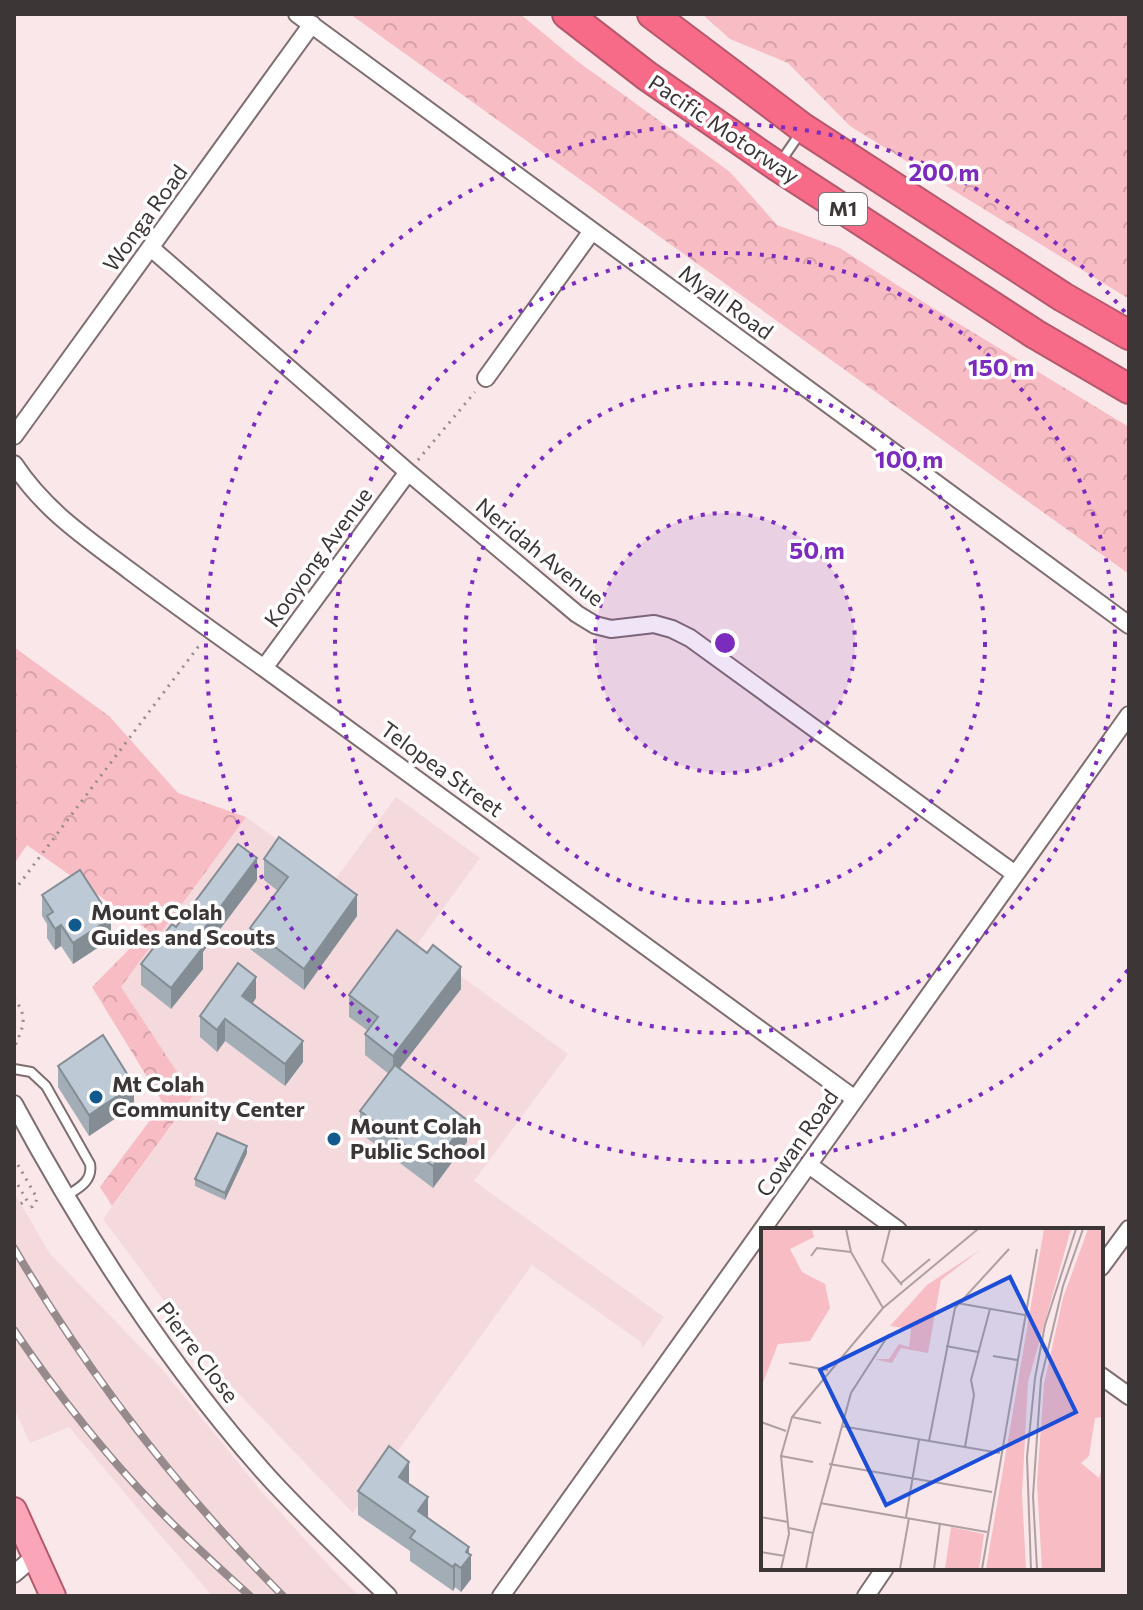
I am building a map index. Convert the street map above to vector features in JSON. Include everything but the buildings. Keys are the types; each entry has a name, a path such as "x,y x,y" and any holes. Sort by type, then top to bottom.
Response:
{"highway":[{"name":"Pacific Motorway","path":"567,14 647,76 777,166 1035,334 1129,389"},
{"name":"Pacific Motorway","path":"652,14 803,128 1063,297 1129,335"}],"main road":[{"path":"14,1510 53,1596"}],"street":[{"name":"Myall Road","path":"297,14 1129,625"},
{"name":"Wonga Road","path":"14,436 312,24"},
{"path":"486,378 592,231"},
{"name":"Neridah Avenue","path":"151,248 408,472 577,614 595,625 611,629 654,624 690,638 1015,874"},
{"name":"Telopea Street","path":"14,464 26,483 61,519 855,1099"},
{"name":"Kooyong Avenue","path":"264,668 408,472"},
{"name":"Cowan Road","path":"764,1228 1129,715"},
{"name":"Pierre Close","path":"14,1104 65,1197 144,1319 207,1403 317,1528 388,1596"},
{"path":"809,1165 895,1228"},
{"path":"1103,1264 1129,1229"},
{"name":"Cowan Road","path":"501,1596 761,1232"},
{"path":"1103,1377 1129,1396"},
{"path":"14,1574 35,1556"},
{"path":"866,1596 884,1570"}],"lane":[{"path":"777,166 803,128"},
{"path":"14,1069 31,1072 41,1080 90,1164 89,1177 65,1197"}],"path":[{"path":"408,472 486,378"},
{"path":"14,891 210,630"},
{"path":"14,998 24,1021 14,1048"},
{"path":"14,1158 37,1198 32,1207 34,1213 14,1178"},
{"path":"14,1208 27,1200"}],"shaded area":[{"name":"Mount Colah Public School","path":"396,797 480,858 417,944 568,1054 474,1181 664,1317 642,1349 641,1342 532,1265 353,1513 214,1368 103,1219 193,1097 121,987 246,817 334,881"},
{"path":"14,1192 50,1254 161,1368 261,1491 359,1596 212,1596 69,1427 30,1443 14,1408"}],"green space":[{"path":"350,14 520,14 577,61 730,172 777,225 840,248 1129,427 1129,574"},
{"path":"702,14 1129,14 1129,299 850,126 788,63 730,39"},
{"path":"14,647 109,716 178,793 246,817 121,987 193,1096 112,1206 100,1187 163,1103 92,987 148,930 27,845 14,864"}],"railway":[{"path":"14,1248 73,1341 138,1430 208,1515 283,1596"},
{"path":"14,1330 99,1444 167,1519 250,1596"}],"place":[{"name":"Mount Colah Guides and Scouts","path":"75,925"},
{"name":"Mt Colah Community Center","path":"96,1097"},
{"name":"Mount Colah Public School","path":"334,1139"}]}
